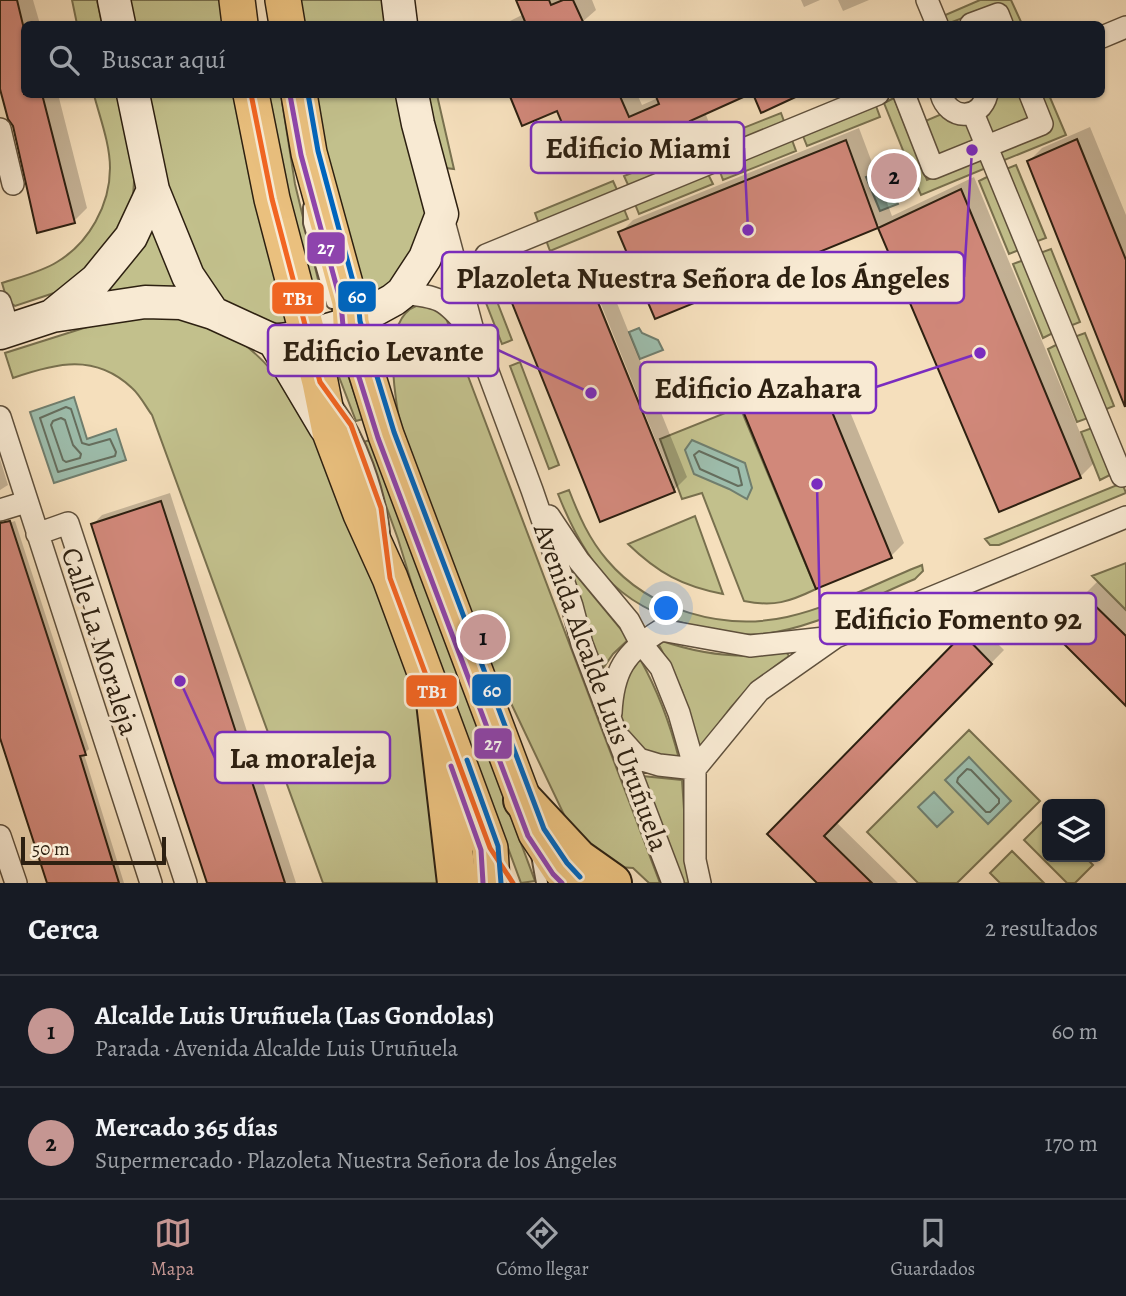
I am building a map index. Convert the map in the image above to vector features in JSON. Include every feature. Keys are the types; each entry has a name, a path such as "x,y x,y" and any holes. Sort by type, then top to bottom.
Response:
{"highway":[{"path":"436,702 457,883"},
{"path":"530,817 612,883"}],"main road":[{"path":"237,0 240,21"},
{"path":"283,0 286,21"},
{"path":"252,98 272,199 290,339 320,382 334,442 361,514 390,578 490,848 492,883"},
{"path":"300,98 309,153 350,302 351,323 386,435 530,817 560,869 574,883"}],"street":[{"path":"114,0 118,21"},
{"path":"398,0 401,21"},
{"path":"927,0 936,21"},
{"path":"979,21 998,14 1001,21"},
{"path":"1105,35 1126,27"},
{"path":"135,98 153,190 188,276 214,313"},
{"name":"Avenida Alcalde Luis Uruñuela","path":"413,98 474,334 532,490 572,606 582,644 673,883"},
{"path":"486,255 868,98"},
{"path":"906,98 933,168 1042,124 1032,98"},
{"path":"912,115 942,99 948,108 959,115 973,113 983,105 986,98"},
{"path":"973,113 1122,476"},
{"path":"0,129 13,184"},
{"path":"52,316 96,280 131,237 153,190"},
{"path":"3,321 145,302 181,303 290,339 351,323 402,293 425,258 442,214"},
{"name":"Avenida Alcalde Luis Uruñuela","path":"402,293 435,297 451,306 474,334"},
{"path":"290,339 334,442"},
{"name":"Calle La Moraleja","path":"0,417 151,883"},
{"name":"Avenida Alcalde Luis Uruñuela","path":"532,490 579,561 629,621 640,642 662,668 679,713 695,769 695,860 700,883"},
{"path":"0,510 26,502"},
{"path":"836,637 750,646 661,630 640,642 623,662 612,688 613,726 639,759 659,765 695,769 760,691 836,637 1126,517"},
{"path":"37,534 68,523 186,883"},
{"path":"0,836 16,883"}],"lane":[{"path":"320,382 351,425 381,508 390,578"},
{"path":"530,817 542,883"},
{"path":"490,848 513,883"}],"shaded area":[{"path":"72,0 97,0 101,21 76,21"},
{"path":"121,0 223,0 226,21 126,21"},
{"path":"300,0 387,0 390,21 303,21"},
{"path":"980,0 1011,0 1021,21 1007,21 999,4 955,21 946,21 943,16"},
{"path":"95,98 121,98 135,168 133,196 125,220 78,279 54,293 15,306 7,300 2,283 57,262 79,244 95,222 102,209 109,182 107,140"},
{"path":"144,98 236,98 287,324 255,321 223,304 196,274"},
{"path":"269,98 281,98 295,184 321,292 312,295 290,208"},
{"path":"314,98 404,98 426,209 424,225 404,272 363,304"},
{"path":"426,98 438,98 454,169 446,168"},
{"path":"894,98 927,180 981,157 986,168 921,195 884,103"},
{"path":"991,98 1020,98 1029,119 991,134 983,114"},
{"path":"1039,98 1050,98 1066,135 1002,161 998,150 1051,128"},
{"path":"876,106 880,117 807,146 803,136"},
{"path":"781,113 785,124 712,153 708,142"},
{"path":"944,113 966,121 975,141 937,156 923,122"},
{"path":"792,140 796,151 723,180 719,169"},
{"path":"697,147 702,157 629,187 624,176"},
{"path":"1016,165 1046,238 1035,242 1006,169"},
{"path":"708,174 713,184 639,214 635,204"},
{"path":"989,176 1019,250 1009,254 979,181"},
{"path":"613,181 618,192 539,224 535,213"},
{"path":"624,209 628,219 550,251 546,240"},
{"path":"153,212 182,292 80,305"},
{"path":"1051,249 1080,322 1070,326 1040,253"},
{"path":"1024,260 1053,333 1043,338 1013,264"},
{"path":"491,286 512,340 502,344 481,290"},
{"path":"423,304 431,305 446,318 660,883 649,883 633,868 618,867 592,851 567,821 499,678 493,680 399,419 393,371 395,336 400,321 409,310"},
{"path":"162,312 210,326 238,340 271,370 308,418 417,690 444,883 323,883 152,415 135,391 118,377 89,366 60,365 13,378 5,353 128,314"},
{"path":"1085,333 1114,406 1104,410 1074,337"},
{"path":"336,340 363,419 356,421 326,343"},
{"path":"1058,344 1088,418 1077,422 1048,349"},
{"path":"520,362 559,465 549,469 510,366"},
{"path":"740,407 816,589 781,602 744,601 702,493 682,499 660,439"},
{"path":"1092,428 1110,475 1100,480 1081,432"},
{"path":"371,440 535,881 521,883 418,604 363,442"},
{"path":"1122,483 1126,493 999,545 990,545 985,539"},
{"path":"569,490 595,544 624,578 666,604 714,619 763,621 787,617 838,601 922,565 923,571 915,579 864,602 794,628 750,635 708,629 653,612 613,584 597,567 570,521 558,494"},
{"path":"695,516 723,594 671,577 628,544"},
{"path":"1126,563 1126,610 1092,576"},
{"path":"567,564 629,639 604,667 601,666 562,567"},
{"path":"662,641 723,655 754,656 786,652 789,656 740,697 721,720 703,749 700,749 682,691 659,645"},
{"path":"640,659 663,708 679,759 642,749 624,728 620,717 621,693 625,681"},
{"path":"969,730 1040,801 957,883 918,883 867,832"},
{"path":"642,776 682,780 689,883 684,883"},
{"path":"1042,822 1042,858 1024,840"},
{"path":"1012,851 1044,883 1000,883 990,873"},
{"path":"1046,862 1090,862 1093,865 1075,883 1067,883"}],"water":[{"path":"884,170 898,204 880,211 866,177"},
{"path":"639,328 642,333 658,340 663,350 640,359 629,332"},
{"path":"74,397 87,439 116,429 126,460 54,483 30,412"},
{"path":"692,440 745,463 752,488 747,499 694,474 685,450"},
{"path":"969,757 1011,801 988,824 945,780"},
{"path":"934,792 953,812 937,827 918,807"}],"building":[{"path":"0,0 17,0 22,21 21,98 43,98 75,223 37,233 13,126 8,119 0,89"},
{"path":"516,0 549,0 551,5 563,0 573,0 583,21 525,21"},
{"path":"511,98 621,98 629,117 659,104 657,98 741,98 690,121 697,138 646,160 635,135 605,149 597,128 569,140 557,111 522,126"},
{"path":"755,98 793,98 761,113"},
{"path":"1077,139 1126,260 1125,407 1027,161"},
{"path":"846,140 878,228 655,319 618,232"},
{"path":"961,189 1081,478 999,512 878,228"},
{"path":"582,263 675,492 600,522 508,293"},
{"path":"819,380 892,558 816,589 743,411"},
{"path":"161,501 285,883 207,883 172,777 91,524"},
{"path":"10,521 86,755 80,756 119,883 47,883 0,738 0,523"},
{"path":"1083,594 1126,636 1126,706 1048,628"},
{"path":"963,634 992,664 824,836 872,883 817,883 767,834"}],"transit line":[{"name":"TB1","path":"252,98 272,199 320,382 351,425 381,508 390,578 490,848 513,883"},
{"name":"27","path":"291,98 301,155 341,303 343,326 378,438 528,836 562,883"},
{"name":"60","path":"309,98 318,151 358,300 360,321 394,432 544,829 580,877"},
{"name":"60","path":"467,760 498,846 501,883"},
{"name":"27","path":"451,766 481,850 483,883"}],"place":[{"name":"Plazoleta Nuestra Señora de los Ángeles","path":"972,150"},
{"name":"Mercado 365 días","path":"894,176"},
{"name":"Edificio Miami","path":"748,230"},
{"name":"Edificio Azahara","path":"980,353"},
{"name":"Edificio Levante","path":"591,393"},
{"name":"Edificio Fomento 92","path":"817,484"},
{"name":"Alcalde Luis Uruñuela (Las Gondolas)","path":"483,637"},
{"name":"La moraleja","path":"180,681"}]}
